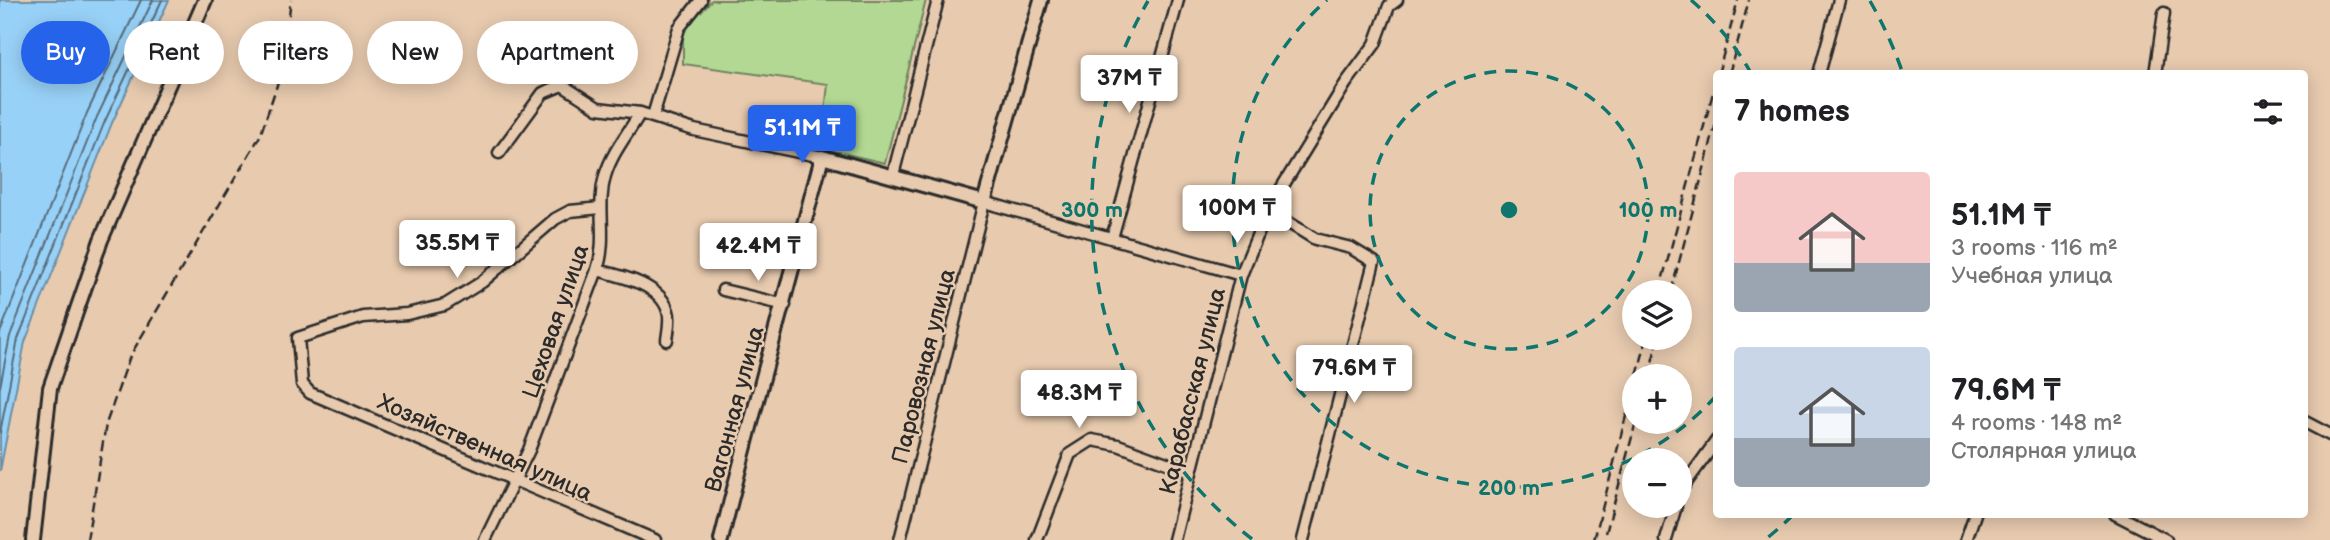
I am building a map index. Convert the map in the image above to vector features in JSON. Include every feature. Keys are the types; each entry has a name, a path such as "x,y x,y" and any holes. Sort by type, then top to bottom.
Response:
{"street":[{"path":"33,540 50,388 101,240 205,0"},
{"path":"653,116 679,28 701,0"},
{"path":"893,175 938,0"},
{"path":"984,202 1041,0"},
{"path":"1112,238 1178,0"},
{"path":"1378,0 1393,3"},
{"path":"1820,70 1839,0"},
{"name":"Карабасская улица","path":"1174,540 1241,275 1268,210 1346,83 1375,44 1393,3"},
{"path":"2156,70 2164,13"},
{"path":"499,153 543,93 562,85 597,108 640,113 694,130 893,175 1241,275"},
{"name":"Цеховая улица","path":"485,540 529,450 597,270 603,251 601,208 604,178 614,152 640,113"},
{"name":"Вагонная улица","path":"721,540 763,369 785,305 822,157"},
{"name":"Паровозная улица","path":"900,540 984,202"},
{"name":"Хозяйственная улица","path":"601,208 570,211 555,219 482,282 445,305 407,314 363,317 298,338 302,384 310,393 654,540"},
{"path":"1268,210 1315,239 1351,248 1374,262 1303,540"},
{"path":"597,270 631,278 662,300 669,313 667,340"},
{"path":"723,290 785,305"},
{"path":"2308,424 2330,435"},
{"path":"1037,540 1070,454 1091,440 1118,445 1191,472"},
{"path":"1692,474 1713,446"},
{"path":"1666,540 1672,518"},
{"path":"1966,540 1974,518"},
{"path":"2123,518 2166,540"}],"green space":[{"path":"712,0 926,0 885,163 821,148 828,84 683,64 683,30"}],"water":[{"path":"0,0 169,0 159,21 124,21 124,84 130,84 25,342 0,471"}],"railway":[{"path":"87,540 106,424 130,356 260,136 281,73 291,0"},
{"path":"1719,70 1738,0"},
{"path":"1730,70 1749,0"},
{"path":"1662,280 1713,93"},
{"path":"1674,280 1713,135"},
{"path":"1640,364 1644,350"},
{"path":"1651,364 1656,350"},
{"path":"1594,540 1622,432"},
{"path":"1606,533 1633,434"}]}
